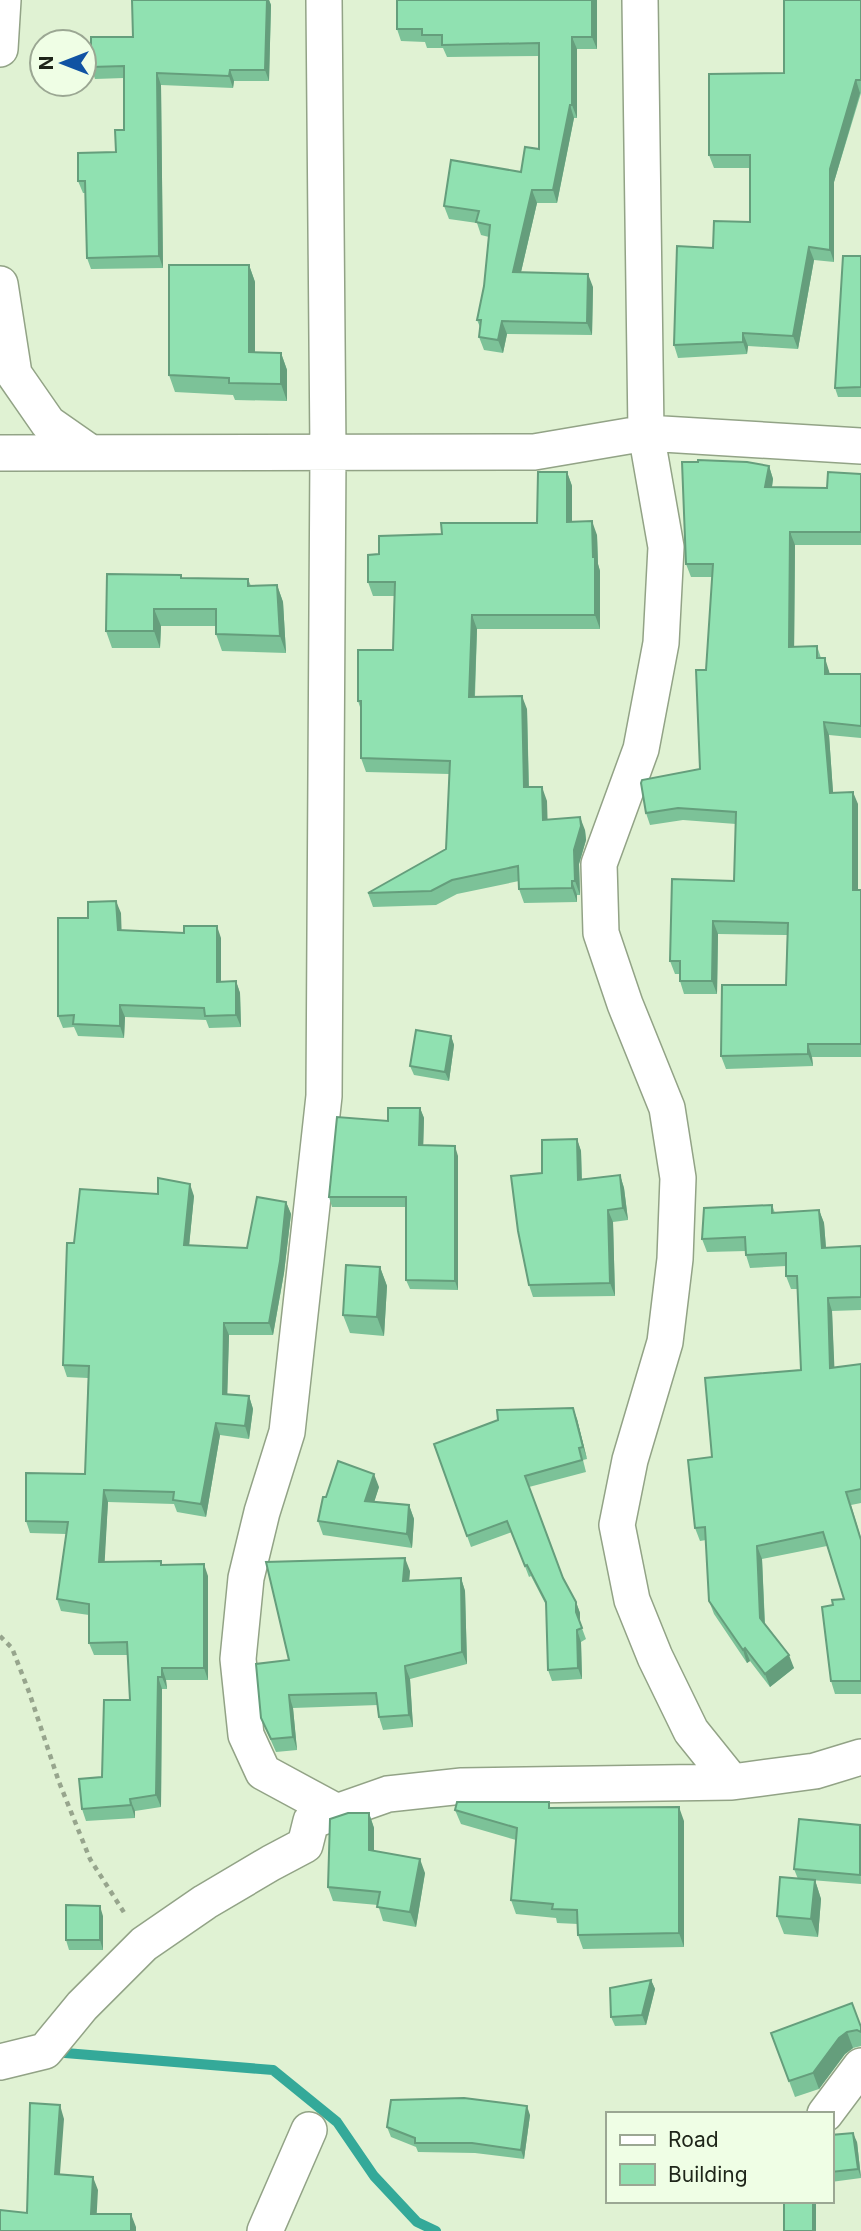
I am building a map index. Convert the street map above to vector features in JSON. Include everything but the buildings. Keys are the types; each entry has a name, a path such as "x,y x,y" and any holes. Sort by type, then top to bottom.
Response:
{"street":[{"path":"0,49 4,0"},
{"path":"324,0 328,452 324,1096 287,1432 262,1512 246,1578 238,1659 246,1735 263,1772 337,1812"},
{"path":"640,0 646,433 666,547 662,643 642,749 599,864 601,933 625,1004 667,1108 678,1178 675,1259 665,1342 630,1460 617,1525 632,1600 655,1657 691,1731 732,1782"},
{"path":"0,284 14,374 48,423 91,453"},
{"path":"0,453 534,452 646,433 861,446"},
{"path":"0,2062 45,2051 82,2006 144,1944 205,1902 305,1845 311,1821 388,1794 462,1786 732,1782 814,1771 861,1757"},
{"path":"826,2112 861,2066"},
{"path":"265,2231 309,2130"}],"path":[{"path":"0,1636 12,1648 59,1782 90,1859 144,1944"}],"waterway":[{"path":"53,2052 273,2070 337,2122 374,2176 417,2222 436,2231"}]}
